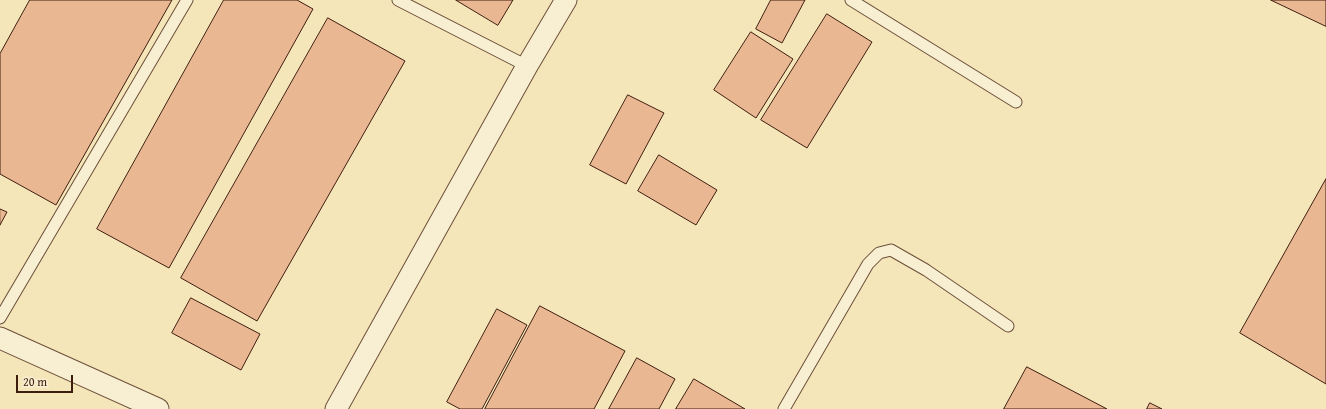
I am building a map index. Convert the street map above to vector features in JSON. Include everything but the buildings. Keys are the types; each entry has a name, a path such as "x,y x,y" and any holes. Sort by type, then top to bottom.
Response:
{"street":[{"path":"336,409 527,66 566,0"},
{"path":"0,338 158,409"}],"lane":[{"path":"0,318 187,0"},
{"path":"398,0 527,66"},
{"path":"850,0 1016,102"},
{"path":"784,409 868,264 878,253 891,250 926,270 1008,326"}]}
